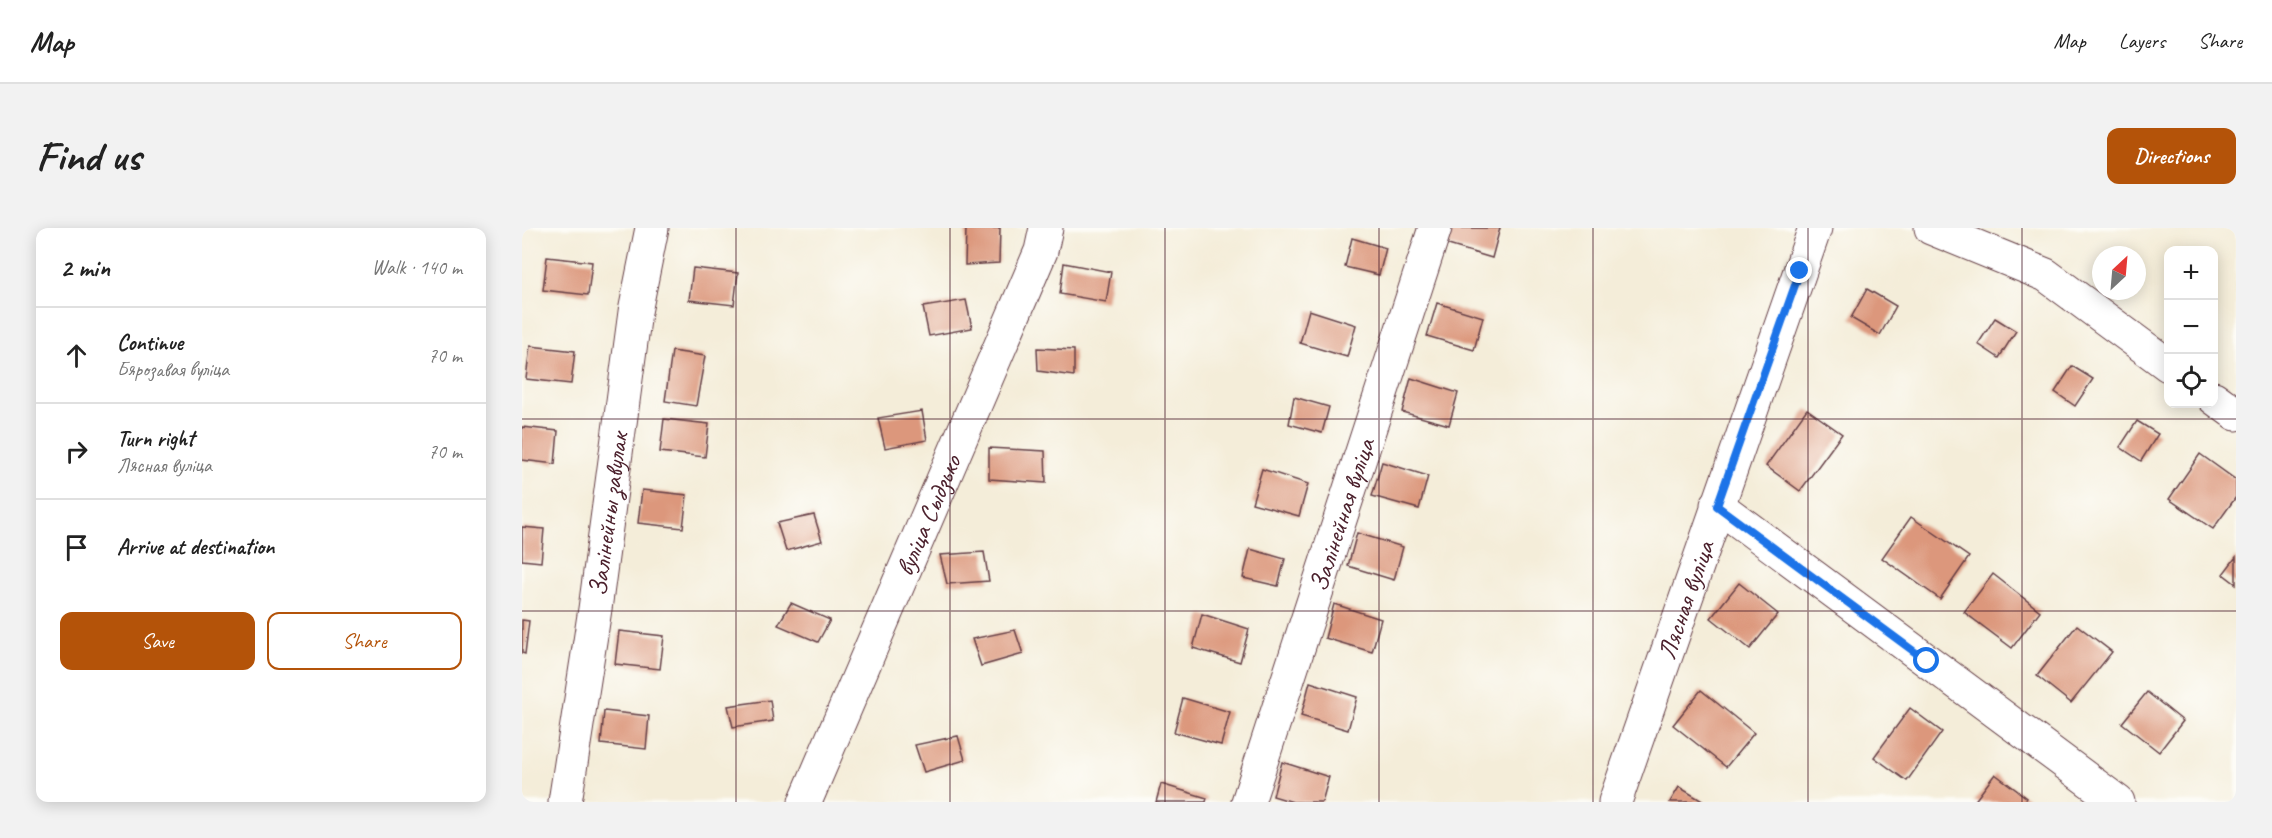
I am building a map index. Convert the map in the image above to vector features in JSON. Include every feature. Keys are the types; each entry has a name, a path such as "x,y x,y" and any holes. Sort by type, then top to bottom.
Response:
{"street":[{"name":"Залінейны завулак","path":"566,802 595,609 635,312 652,228"},
{"name":"вуліца Сыдзько","path":"805,802 1041,251 1046,228"},
{"name":"Залінейная вуліца","path":"1248,802 1435,228"},
{"name":"Лясная вуліца","path":"1615,802 1815,228"},
{"path":"1932,228 2046,275 2164,361"},
{"path":"2218,401 2236,414"},
{"path":"1717,506 2118,802"}],"building":[{"path":"966,228 1000,228 999,263 965,265"},
{"path":"1450,228 1500,228 1492,258 1445,244"},
{"path":"1352,238 1386,248 1379,275 1345,267"},
{"path":"547,257 592,262 588,295 543,290"},
{"path":"1064,263 1111,272 1106,302 1060,294"},
{"path":"693,268 738,273 734,305 689,300"},
{"path":"1867,289 1896,306 1880,335 1851,318"},
{"path":"966,300 972,328 929,336 923,307"},
{"path":"1437,303 1483,317 1474,350 1427,336"},
{"path":"1309,310 1356,325 1347,357 1300,343"},
{"path":"1995,318 2016,331 1999,358 1978,344"},
{"path":"530,346 575,351 571,384 526,379"},
{"path":"1037,348 1074,350 1074,376 1038,371"},
{"path":"672,351 705,356 696,406 665,401"},
{"path":"2072,366 2093,379 2075,406 2055,392"},
{"path":"1411,378 1458,393 1449,425 1402,412"},
{"path":"1294,397 1329,407 1322,433 1289,424"},
{"path":"1807,409 1842,434 1800,491 1766,466"},
{"path":"922,411 927,440 885,448 878,418"},
{"path":"664,419 709,424 705,457 660,452"},
{"path":"2137,421 2158,434 2141,461 2120,447"},
{"path":"522,427 558,431 555,464 522,460"},
{"path":"989,448 1045,451 1046,483 989,479"},
{"path":"2200,454 2236,480 2236,497 2213,529 2169,499"},
{"path":"1382,462 1428,476 1419,509 1372,496"},
{"path":"1262,469 1308,484 1299,516 1252,503"},
{"path":"642,490 687,495 683,528 638,523"},
{"path":"814,515 822,541 786,551 777,523"},
{"path":"1911,517 1969,557 1940,599 1882,558"},
{"path":"522,527 544,529 541,562 522,560"},
{"path":"1357,533 1403,547 1394,580 1348,566"},
{"path":"1250,549 1285,559 1278,586 1243,578"},
{"path":"984,552 989,581 947,584 940,555"},
{"path":"2236,557 2236,584 2223,574"},
{"path":"1993,574 2040,611 2012,648 1964,612"},
{"path":"1739,583 1778,614 1750,649 1711,618"},
{"path":"791,603 830,620 818,642 778,625"},
{"path":"1334,604 1381,619 1372,652 1325,638"},
{"path":"1202,614 1249,629 1240,662 1193,648"},
{"path":"522,620 529,621 525,654 522,653"},
{"path":"2077,625 2112,652 2071,703 2037,676"},
{"path":"1015,630 1023,654 981,666 972,639"},
{"path":"619,631 664,636 660,669 615,664"},
{"path":"1310,682 1357,697 1348,730 1301,716"},
{"path":"1701,690 1754,733 1726,767 1673,725"},
{"path":"2147,692 2183,721 2159,752 2122,723"},
{"path":"1183,698 1230,712 1221,745 1174,732"},
{"path":"770,700 773,721 733,727 728,706"},
{"path":"1910,708 1942,732 1907,781 1874,757"},
{"path":"604,711 649,716 646,749 601,744"},
{"path":"958,736 965,760 924,772 915,745"},
{"path":"1282,762 1329,777 1322,802 1293,802 1273,796"},
{"path":"1995,774 2027,798 2024,802 1974,802"},
{"path":"1161,784 1207,798 1206,802 1156,802"},
{"path":"1679,787 1704,802 1670,802"}],"route":[{"path":"1800,271 1717,506 1927,661"}]}
